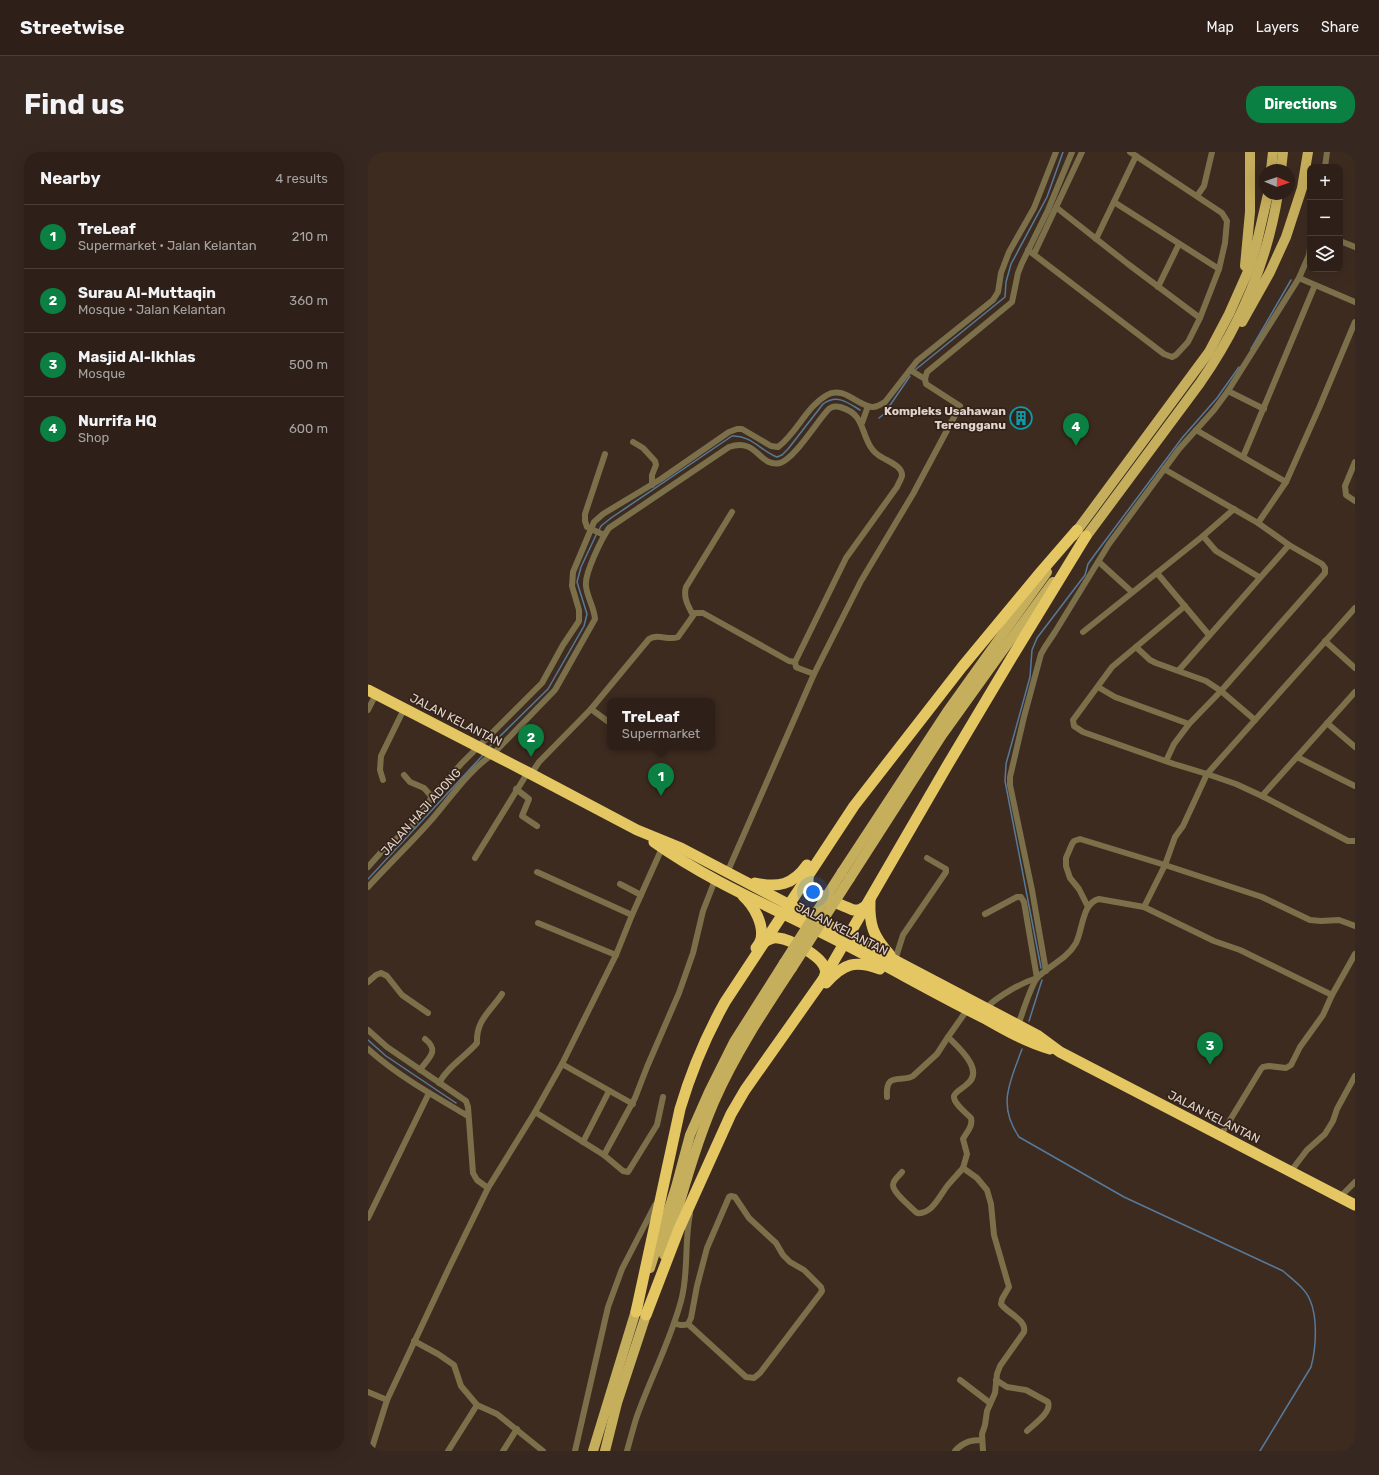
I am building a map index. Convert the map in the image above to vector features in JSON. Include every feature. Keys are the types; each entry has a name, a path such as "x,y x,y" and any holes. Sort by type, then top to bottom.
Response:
{"highway":[{"path":"641,1313 657,1216 671,1149 687,1086 710,1028 725,1002 839,827 943,691 1077,530"},
{"path":"641,1313 730,1114 744,1090 812,998 1008,663 1086,536"},
{"name":"JALAN KELANTAN","path":"372,692 638,830 681,848 744,881 787,909"},
{"path":"744,881 779,886 796,878 823,843 839,827"},
{"name":"JALAN KELANTAN","path":"638,830 662,848 720,882 787,909 846,939 895,960 1037,1035 1060,1052 1355,1205"},
{"path":"810,871 808,881 810,886 817,892 853,910 859,910 868,903"},
{"path":"720,882 744,897 755,910 760,925 761,939 744,974"},
{"path":"868,903 870,921 876,936 895,960"},
{"path":"766,941 772,938 778,938 791,942 816,956 821,960 825,969 824,978"},
{"name":"JALAN KELANTAN","path":"846,939 907,977 967,1010 1033,1044 1060,1052"},
{"path":"812,998 842,968 855,964 868,965 907,977"}],"main road":[{"path":"1242,286 1250,212 1250,152"},
{"path":"1272,164 1273,152"},
{"path":"1282,164 1283,152"},
{"path":"846,875 942,735 1086,536 1208,372 1246,316 1270,272 1286,237 1302,188 1308,152"},
{"path":"605,1451 690,1135 721,1066 734,1042 788,966 846,875 946,712 1077,530 1209,352 1219,335 1242,286 1253,258 1267,200"},
{"path":"1208,372 1256,280 1267,244 1277,200"},
{"path":"593,1451 641,1313"}],"street":[{"path":"485,750 542,683 563,645 576,626 580,616 572,586 573,572 592,530 594,522 603,514 652,485 729,432 742,429 771,446 778,447 785,442 814,405 828,394 844,394 868,406 879,406 885,402 917,361 993,300 998,292 1009,252 1034,208 1056,152"},
{"path":"727,873 812,674 860,581 913,494 960,406 926,384 925,379 927,372 1012,302 1018,273 1048,210 1072,152"},
{"path":"1034,254 1057,208 1082,152"},
{"path":"1028,250 1168,356 1172,357 1176,355 1188,342 1200,318 1219,269 1225,243 1227,222 1222,213 1130,152"},
{"path":"1197,196 1204,186 1212,152"},
{"path":"1325,164 1327,152"},
{"path":"1096,239 1136,156"},
{"path":"1114,202 1219,269"},
{"path":"1057,208 1200,318"},
{"path":"1343,242 1355,247"},
{"path":"1158,287 1180,244"},
{"path":"1046,971 1010,785 1010,777 1024,717 1041,654 1109,544 1179,448 1214,410 1228,392 1299,278 1307,260"},
{"path":"1299,278 1355,302"},
{"path":"1243,457 1315,285"},
{"path":"1258,523 1286,482 1355,322"},
{"path":"910,370 925,379"},
{"path":"1228,392 1264,409"},
{"path":"862,424 868,406"},
{"path":"368,867 384,849 412,825 424,811 432,797 555,690 595,619 595,613 586,585 587,575 603,534 609,528 623,517 729,447 743,444 767,461 771,463 780,463 796,450 828,409 833,407 846,409 857,416 862,424 870,447 880,456 896,465 902,476 897,488 846,558 795,662 796,667 812,674"},
{"path":"1196,430 1286,482"},
{"path":"633,442 643,448 656,462 652,474 652,485"},
{"path":"603,534 587,527 585,514 605,454"},
{"path":"1355,462 1344,486 1346,495 1355,501"},
{"path":"1164,469 1258,523 1322,564 1325,568 1325,573 1221,691 1189,724 1174,744 1166,761"},
{"path":"1083,632 1203,536 1234,509"},
{"path":"693,615 686,602 686,587 732,512"},
{"path":"1203,536 1216,551 1259,578"},
{"path":"1179,670 1289,544"},
{"path":"1099,562 1132,592"},
{"path":"1157,573 1209,635"},
{"path":"1185,606 1112,667 1072,720 1074,726 1083,732 1207,774 1262,796 1348,841 1355,841"},
{"path":"1144,907 1165,865 1175,837 1183,826 1207,774 1355,608"},
{"path":"476,858 516,789 539,762 591,708 653,636 673,639 678,637 693,615 697,612 703,613 789,661 795,662"},
{"path":"1325,641 1355,668"},
{"path":"1136,647 1150,660 1206,681 1221,691 1255,720"},
{"path":"1098,686 1115,697 1189,724"},
{"path":"368,710 372,692"},
{"path":"1262,796 1355,692"},
{"path":"591,708 607,721"},
{"path":"383,780 380,770 381,756 404,709"},
{"path":"1327,723 1355,747"},
{"name":"JALAN HAJI ADONG","path":"368,888 481,762 485,750"},
{"path":"1297,757 1355,786"},
{"path":"404,775 410,782 424,788 432,797"},
{"path":"516,789 529,799 522,816 536,826"},
{"path":"424,811 432,818"},
{"path":"1088,907 1079,889 1067,872 1066,858 1074,841 1084,840 1262,897 1310,920 1339,920 1355,926"},
{"path":"371,1451 387,1400 414,1341 488,1188 535,1112 562,1064 616,955 662,848"},
{"path":"895,960 903,935 946,872 946,869 927,858"},
{"path":"537,872 632,915"},
{"path":"604,1155 633,1104 684,980 693,953 703,911 720,882"},
{"path":"620,884 641,895"},
{"path":"985,914 1017,897 1021,898 1024,902 1037,978 1018,1025"},
{"path":"986,1008 993,1001 1030,980 1037,978 1071,951 1079,935 1088,907 1094,900 1099,899 1144,907 1214,941 1240,950 1332,995"},
{"path":"538,923 616,955"},
{"path":"1221,1135 1263,1067 1269,1066 1286,1068 1291,1065 1300,1047 1323,1015 1332,995 1355,954"},
{"path":"368,982 376,974 381,973 387,976 402,995 428,1013"},
{"path":"439,1083 442,1077 477,1043 476,1036 483,1016 492,1008 502,994"},
{"path":"887,1097 886,1088 891,1081 897,1078 909,1079 913,1076 936,1054 967,1010"},
{"path":"368,1030 387,1047 466,1101 468,1107 473,1172 477,1180 488,1188"},
{"path":"902,1172 894,1180 893,1185 895,1191 917,1213 921,1213 933,1206 948,1185 963,1168 967,1154 963,1139 972,1125 972,1122 971,1118 956,1102 954,1097 955,1094 969,1083 973,1076 972,1067 965,1053 948,1037"},
{"path":"420,1070 431,1054 433,1048 425,1039"},
{"path":"368,1049 381,1060 429,1093 468,1116"},
{"path":"562,1064 633,1104"},
{"path":"1291,1171 1307,1150 1325,1134 1334,1121 1337,1108 1355,1076"},
{"path":"583,1142 609,1091"},
{"path":"368,1218 429,1093"},
{"path":"535,1112 604,1155 625,1172 630,1170 657,1125 663,1097"},
{"path":"575,1451 608,1307 622,1269 654,1208 671,1149"},
{"path":"963,1168 977,1178 987,1190 991,1204 994,1235 1009,1287 1002,1299 1001,1304 1023,1324 1025,1329 996,1374 995,1393 987,1411 982,1440 983,1451"},
{"path":"1340,1197 1355,1182"},
{"path":"627,1451 636,1418 674,1323 681,1301 687,1260 686,1244 688,1226 696,1191"},
{"path":"674,1323 682,1326 688,1324 691,1318 697,1286 707,1248 729,1197 731,1196 735,1197 749,1218 776,1242 783,1255 790,1262 804,1270 821,1287 822,1291 820,1294 760,1373 754,1378 746,1376 688,1324"},
{"path":"414,1341 438,1354 454,1365 461,1386 477,1405 497,1414 543,1451"},
{"path":"960,1380 990,1403"},
{"path":"996,1380 1007,1387 1026,1390 1048,1402 1048,1410 1027,1431"},
{"path":"368,1392 387,1400"},
{"path":"448,1451 477,1405"},
{"path":"503,1451 517,1429"},
{"path":"955,1451 966,1441 982,1440"}],"waterway":[{"path":"915,370 1005,297 1006,282 1011,264 1047,197 1063,152"},
{"path":"1251,349 1291,280"},
{"path":"1041,968 1005,781 1006,764 1030,677 1032,650 1037,638 1085,575 1088,564 1093,557 1182,438 1217,398 1239,367"},
{"path":"879,418 884,414 910,376"},
{"path":"599,530 601,526 611,518 732,436 745,438 777,457 782,455 788,449 823,404 828,401 837,399 842,400 860,410"},
{"path":"489,747 548,689 584,626 587,614 577,582 581,567 597,533"},
{"path":"368,879 483,755"},
{"path":"1029,1021 1042,980"},
{"path":"368,1040 386,1056 456,1103"},
{"path":"1022,1049 1013,1072 1007,1104 1008,1114 1019,1137 1124,1197 1283,1271 1298,1284 1308,1296 1313,1307 1315,1324 1315,1343 1311,1367 1260,1451"}],"place":[{"name":"Kompleks Usahawan Terengganu","path":"1021,418"},
{"name":"Nurrifa HQ","path":"1076,446"},
{"name":"Surau Al-Muttaqin","path":"531,757"},
{"name":"TreLeaf","path":"661,796"},
{"name":"Masjid Al-Ikhlas","path":"1210,1065"}]}
